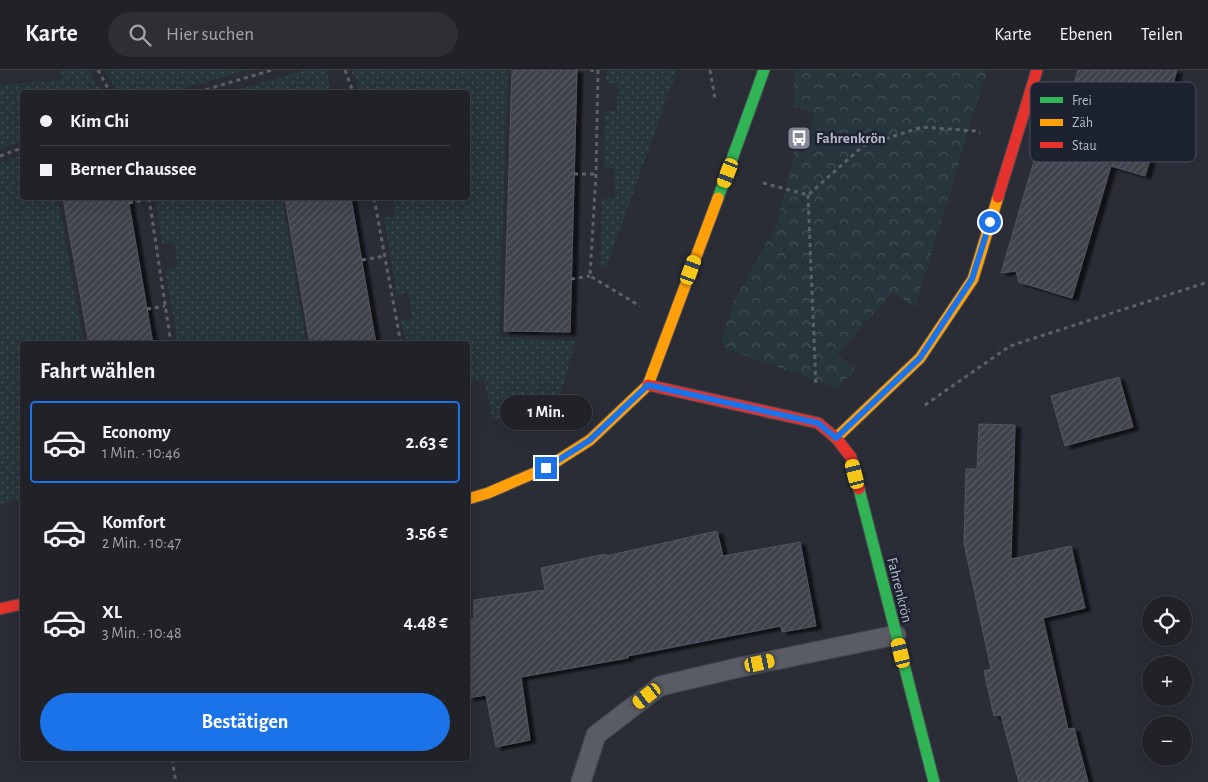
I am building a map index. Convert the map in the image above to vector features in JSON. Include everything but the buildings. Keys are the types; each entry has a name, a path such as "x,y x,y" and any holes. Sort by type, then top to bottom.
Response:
{"street":[{"path":"470,498 488,493 546,468 590,440 648,385 728,173 764,70"},
{"path":"1033,82 1037,70"},
{"path":"836,438 920,358 972,279 1030,93"},
{"name":"Fahrenkrön","path":"648,385 818,423 836,438 851,457 934,782"},
{"path":"0,609 20,604"}],"lane":[{"path":"582,782 596,735 660,686 896,635"}],"path":[{"path":"98,70 109,90"},
{"path":"205,90 272,70"},
{"path":"345,70 352,90"},
{"path":"590,70 598,70 596,174 590,276"},
{"path":"808,195 863,146 922,127 975,131 1014,146"},
{"path":"0,156 20,149"},
{"path":"728,173 808,195"},
{"path":"574,174 596,174"},
{"path":"808,195 818,423"},
{"path":"129,203 141,200"},
{"path":"149,200 171,341"},
{"path":"374,200 400,341"},
{"path":"362,260 384,256"},
{"path":"571,279 590,276 670,325"},
{"path":"922,407 1010,346 1208,282"},
{"path":"147,309 166,306"},
{"path":"172,761 176,782"}],"green space":[{"path":"61,70 90,70 100,90 20,90 20,142 0,149 0,85 62,80"},
{"path":"105,70 248,70 177,90 116,90"},
{"path":"304,70 327,70 331,90 236,90"},
{"path":"351,70 508,70 499,337 576,341 560,394 540,410 493,420 484,380 470,383 470,341 405,341 401,320 413,319 408,293 397,295 384,218 396,216 393,200 470,200 470,90 359,90"},
{"path":"606,70 677,70 606,268 601,267 602,199 615,198 614,168 604,167 604,111 617,111 618,84 606,83"},
{"path":"795,70 987,70 915,308 893,292 837,355 856,370 836,388 724,348 722,337 734,301 776,226 795,151 805,153 814,113 793,107"},
{"path":"20,156 20,200 58,200 83,341 20,341 20,500 0,504 0,163"},
{"path":"156,200 282,200 306,341 177,341 165,270 178,267 174,242 162,244"}],"traffic: fast":[{"path":"718,198 764,70"},
{"path":"859,489 934,782"}],"traffic: slow":[{"path":"836,438 920,358 973,279 998,197"},
{"path":"470,498 488,493 546,468 590,440 648,385 718,198"}],"traffic: jam":[{"path":"1033,82 1037,70"},
{"path":"998,197 1030,93"},
{"path":"648,385 818,423 836,438 851,457 859,489"},
{"path":"0,609 20,604"}],"place":[{"name":"Fahrenkrön","path":"799,138"}],"route":[{"path":"546,468 590,440 648,385 818,423 836,438 920,358 972,279 990,222"}]}
